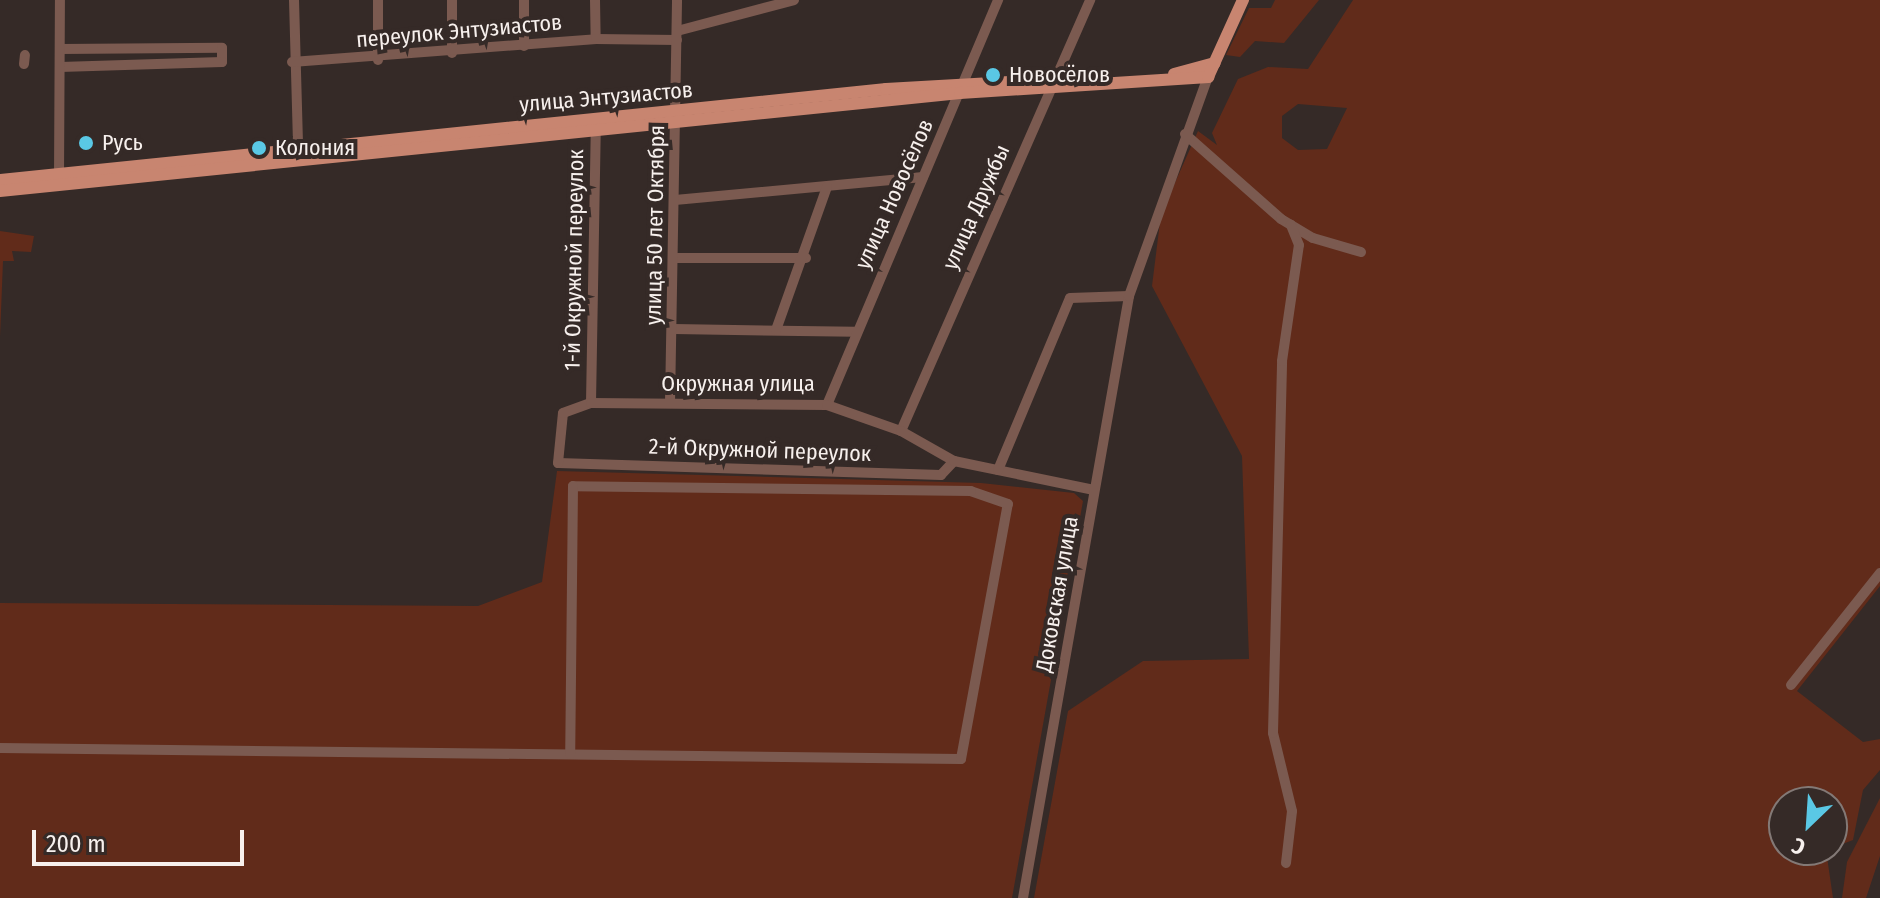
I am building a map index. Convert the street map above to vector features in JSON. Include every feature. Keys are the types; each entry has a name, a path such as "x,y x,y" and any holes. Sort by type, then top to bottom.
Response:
{"main road":[{"name":"Доковская улица","path":"1208,77 1243,0"},
{"name":"улица Энтузиастов","path":"1053,83 1180,73 1215,63"},
{"name":"улица Энтузиастов","path":"0,180 59,180 963,87 1208,77"},
{"name":"улица Энтузиастов","path":"0,191 298,147 596,124"}],"street":[{"path":"59,180 60,0"},
{"path":"294,0 292,62 298,147"},
{"path":"378,0 378,60"},
{"path":"452,0 452,53"},
{"path":"524,0 524,46"},
{"path":"595,0 596,39"},
{"name":"улица 50 лет Октября","path":"670,403 674,329 677,0"},
{"name":"переулок Энтузиастов","path":"292,62 378,60 596,39 677,35 794,0"},
{"name":"улица Новосёлов","path":"827,405 855,332 998,0"},
{"name":"улица Дружбы","path":"901,431 1090,0"},
{"path":"60,49 222,48 219,66 60,67"},
{"name":"Доковская улица","path":"1023,898 1129,296 1208,77"},
{"name":"1-й Окружной переулок","path":"591,403 596,124"},
{"path":"1185,134 1291,225 1361,252"},
{"path":"675,200 923,177"},
{"path":"776,330 806,258 827,187"},
{"path":"1286,863 1292,811 1273,733 1282,361 1299,245 1291,225"},
{"path":"674,258 806,258"},
{"path":"998,470 1070,298 1129,296"},
{"path":"674,329 855,332"},
{"name":"Окружная улица","path":"591,403 827,405 901,431 954,461 1094,490"},
{"name":"2-й Окружной переулок","path":"591,403 563,413 558,463 941,475 954,461"},
{"path":"0,748 961,759 1008,504 971,491 573,486 570,754"},
{"path":"1791,685 1880,573"}],"shaded area":[{"path":"1275,0 1319,0 1284,43 1255,41 1240,57 1226,55 1249,8 1271,8"},
{"path":"1353,0 1880,0 1880,586 1797,691 1863,742 1880,739 1880,770 1863,790 1853,840 1848,842 1848,786 1768,786 1768,866 1828,866 1833,898 1034,898 1068,711 1143,661 1249,659 1242,456 1152,286 1161,214 1198,131 1217,145 1212,133 1238,79 1268,67 1308,69","holes":["1298,104 1347,108 1327,149 1298,150 1282,138 1282,116"]},
{"path":"0,231 34,236 31,252 12,251 14,261 3,261 0,337"},
{"path":"557,471 981,483 1074,493 1083,501 1012,898 0,898 0,603 478,606 542,582"},
{"path":"1880,798 1880,856 1866,898 1842,898 1848,860"}],"place":[{"name":"Новосёлов","path":"993,75"},
{"name":"Русь","path":"86,143"},
{"name":"Колония","path":"259,148"}]}
